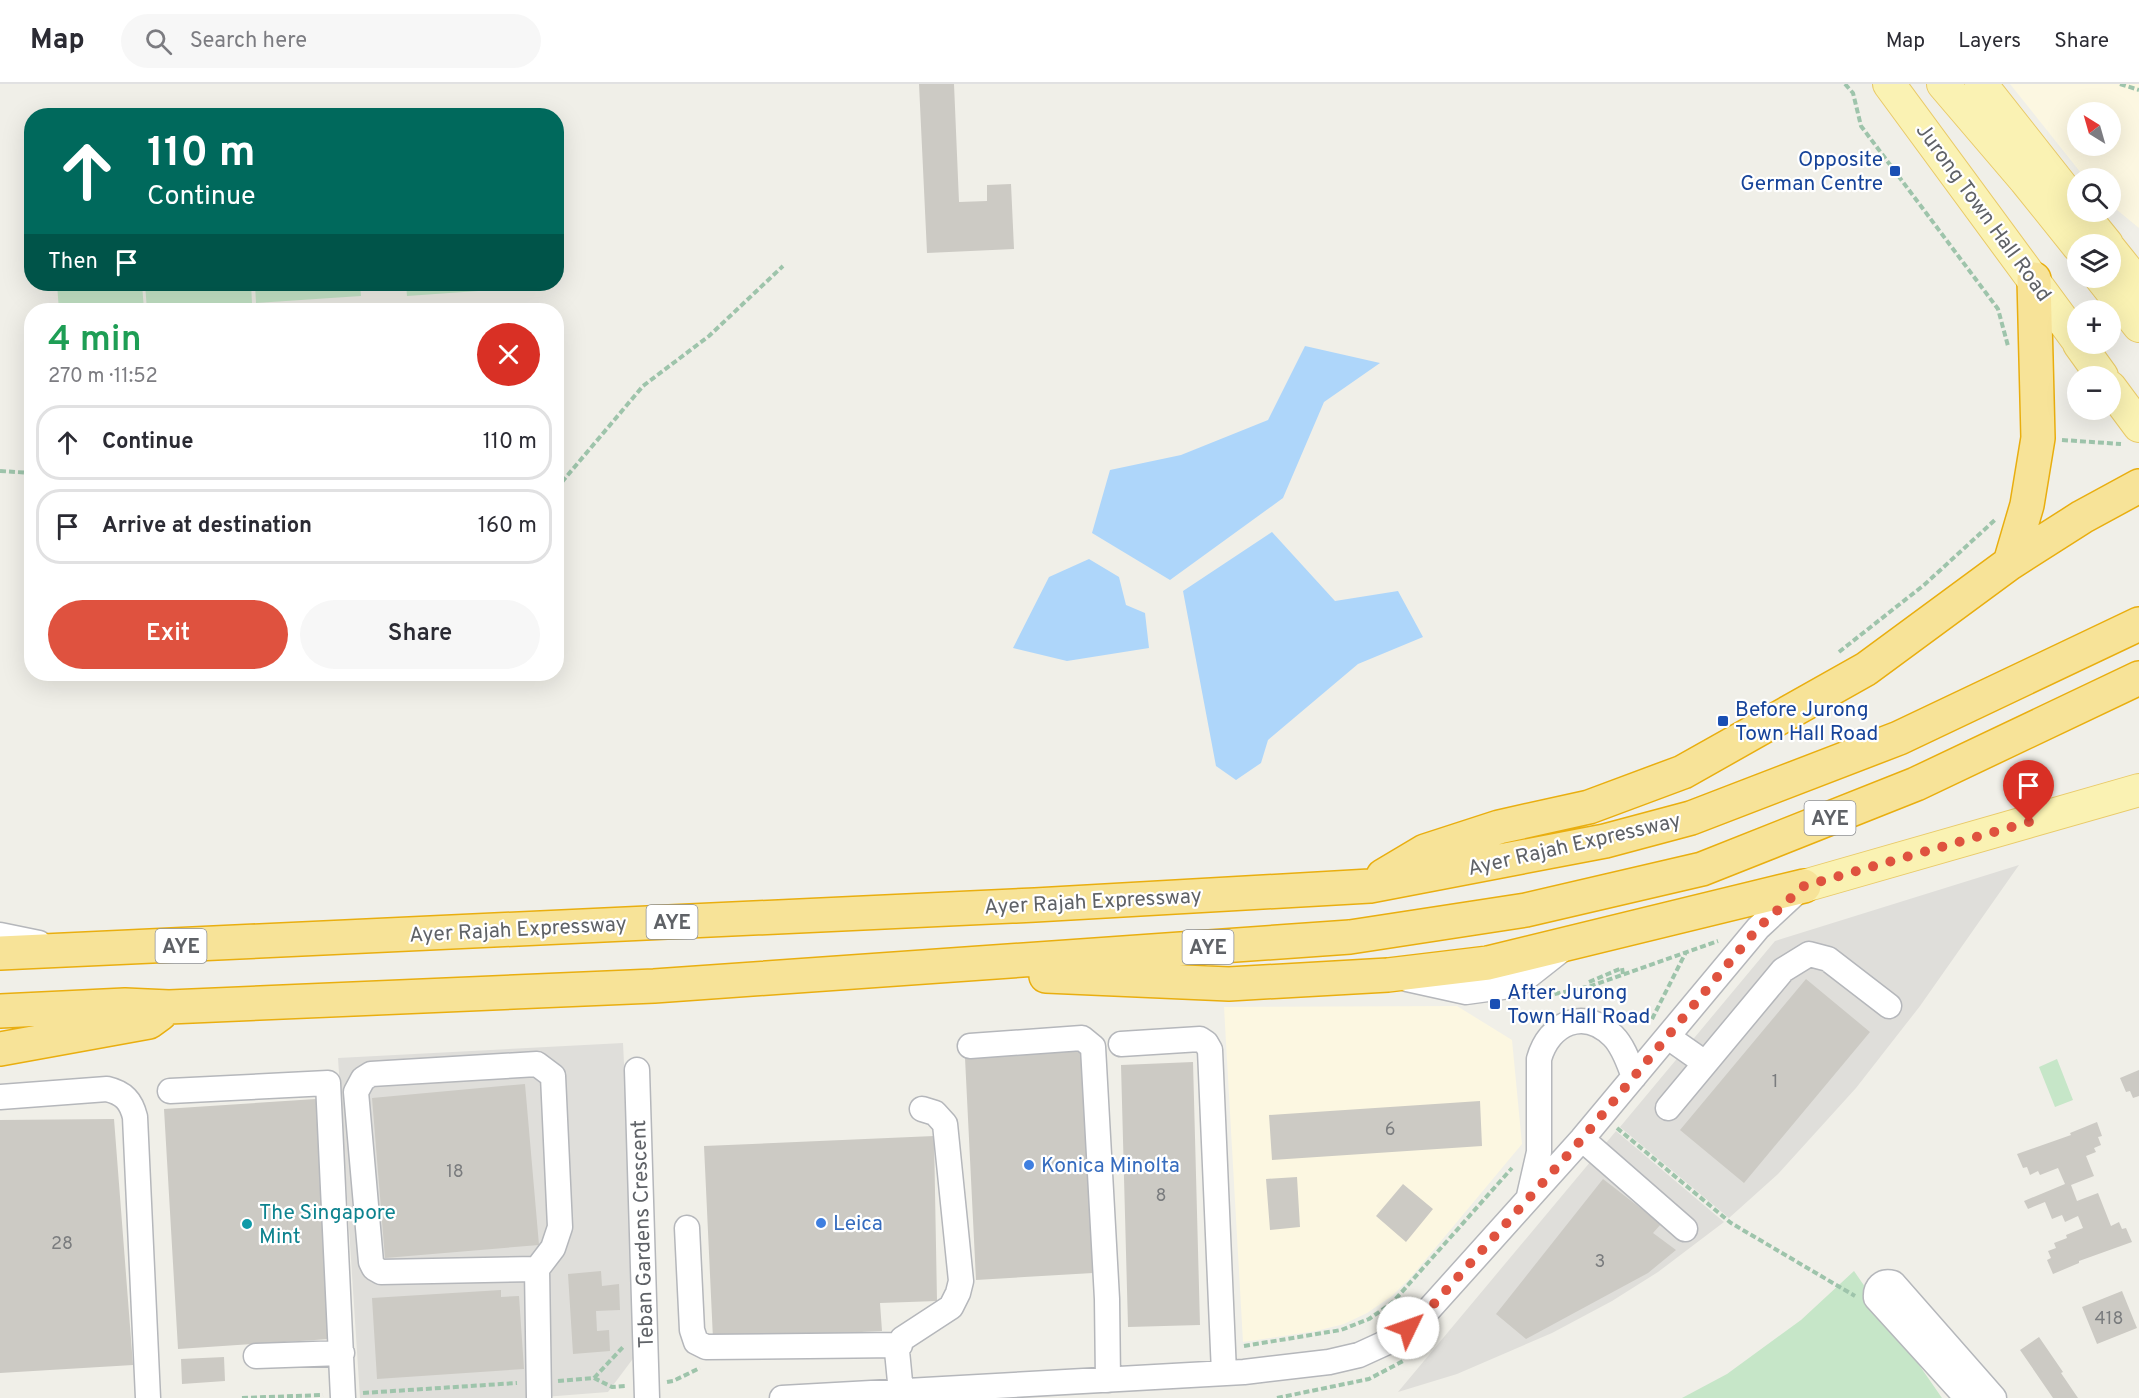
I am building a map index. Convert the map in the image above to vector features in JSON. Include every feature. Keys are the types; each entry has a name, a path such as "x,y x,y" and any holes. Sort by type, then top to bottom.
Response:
{"highway":[{"path":"2010,563 2027,505 2038,438 2034,279"},
{"path":"1370,886 1402,863 1425,851 1499,827 1588,807 1683,772 1866,669 2010,563 2082,517 2139,486"},
{"name":"Ayer Rajah Expressway","path":"0,953 1035,905 1370,886 1605,841 1691,818 1899,738 2139,624"},
{"name":"AYE","path":"0,1011 125,1005 169,1007 654,986 1350,937 1526,910 1702,869 1916,784 2139,678"},
{"path":"889,969 1229,984 1388,975 1488,963 1804,886"},
{"path":"0,1049 149,1022 169,1007"}],"main road":[{"name":"Jurong Town Hall Road","path":"1889,84 2067,326"},
{"name":"Jurong Town Hall Road","path":"1943,84 2068,234"},
{"path":"1981,84 2067,193"},
{"path":"2089,222 2099,234"},
{"path":"2121,263 2139,285"},
{"path":"2109,288 2139,326"},
{"path":"2121,410 2133,435"},
{"path":"1804,886 2139,790"}],"street":[{"path":"782,1398 1108,1380 1223,1362 1329,1362 1359,1355 1394,1340 1423,1316 1582,1139 1634,1077 1658,1033 1758,928 1804,886"},
{"path":"0,935 76,951"},
{"path":"1668,1108 1783,970 1809,954 1828,959 1889,1006"},
{"path":"1528,1198 1539,1152 1539,1059 1550,1035 1560,1027 1572,1022 1585,1021 1600,1027 1614,1036 1625,1054 1634,1077"},
{"path":"1658,1033 1705,1064"},
{"path":"970,1046 1082,1038 1093,1047 1107,1299 1108,1380"},
{"path":"1121,1044 1200,1039 1206,1043 1209,1050 1223,1362"},
{"path":"537,1269 381,1272 374,1268 371,1262 356,1092 363,1078 371,1074 537,1064 553,1076 560,1227 553,1248 537,1269 538,1390"},
{"name":"Teban Gardens Crescent","path":"638,1070 646,1391"},
{"path":"170,1091 328,1083 343,1396"},
{"path":"0,1097 107,1089 118,1091 133,1105 148,1398"},
{"path":"901,1392 897,1351 902,1339 951,1307 961,1281 945,1124 935,1113 922,1109"},
{"path":"1582,1139 1685,1229"},
{"path":"687,1228 692,1330 696,1342 706,1347 900,1345"},
{"path":"1967,1398 1876,1298 1875,1291 1880,1285 1887,1282 1893,1283 1994,1398"},
{"path":"256,1356 342,1353"}],"path":[{"path":"1845,84 1855,99 1861,126 1998,309 2010,354"},
{"path":"2120,84 2139,90"},
{"path":"564,480 643,386 710,336 783,266"},
{"path":"2038,438 2133,435"},
{"path":"0,471 24,472"},
{"path":"1835,655 1924,585 2001,515"},
{"path":"1530,1000 1591,986 1758,928"},
{"path":"1658,1033 1686,952"},
{"path":"1589,982 1622,968 1623,974"},
{"path":"1610,1122 1731,1223 1858,1298 1876,1298"},
{"path":"1223,1362 1341,1330 1369,1319 1392,1303 1500,1184 1517,1162"},
{"path":"243,1398 538,1390 594,1378 612,1387 646,1391 673,1381 697,1368 709,1368"}],"shaded area":[{"path":"2010,84 2139,84 2139,228 2121,213 2121,168 2077,168 2067,156 2121,156 2121,102 2067,102 2067,155"},
{"path":"2019,865 1920,1006 1856,1088 1778,1174 1729,1218 1620,1127 1775,941"},
{"path":"1457,1006 1512,1040 1522,1144 1411,1277 1392,1296 1367,1313 1344,1324 1316,1331 1243,1342 1224,1007"},
{"path":"623,1043 638,1352 608,1392 531,1398 360,1398 338,1058"},
{"path":"1616,1131 1724,1222 1658,1272 1612,1301 1552,1333 1457,1374 1398,1392"}],"green space":[{"path":"58,291 143,291 143,303 58,303"},
{"path":"146,291 251,291 252,303 146,303"},
{"path":"255,291 361,291 361,296 256,303"},
{"path":"407,291 478,291 407,296"},
{"path":"2057,1059 2073,1100 2055,1107 2039,1067"},
{"path":"1854,1271 1942,1398 1682,1398 1727,1374 1801,1320"}],"water":[{"path":"1305,346 1380,363 1324,402 1283,498 1170,580 1092,533 1110,470 1181,455 1268,420"},
{"path":"1272,532 1335,601 1398,591 1423,637 1358,664 1268,740 1261,763 1236,780 1216,766 1183,591"},
{"path":"1089,559 1119,577 1126,605 1145,613 1149,648 1067,661 1013,648 1049,577"}],"building":[{"path":"919,84 954,84 959,202 987,201 987,185 1011,184 1014,249 927,253"},
{"path":"1806,979 1870,1032 1744,1183 1680,1130"},
{"name":"Konica Minolta","path":"1082,1051 1093,1273 976,1280 965,1058"},
{"path":"1193,1062 1200,1325 1128,1327 1121,1065"},
{"path":"2139,1070 2139,1096 2133,1098 2130,1091 2126,1092 2120,1078"},
{"path":"525,1084 539,1245 385,1258 372,1098"},
{"name":"The Singapore Mint","path":"316,1099 330,1339 178,1349 164,1109"},
{"path":"1480,1101 1482,1146 1272,1160 1269,1115"},
{"path":"114,1119 133,1365 0,1373 0,1120"},
{"path":"2097,1122 2102,1136 2098,1137 2101,1145 2094,1148 2096,1152 2086,1156 2094,1176 2071,1185 2077,1201 2098,1193 2111,1226 2119,1222 2122,1229 2126,1228 2132,1242 2079,1261 2053,1274 2047,1260 2051,1258 2048,1251 2056,1248 2054,1243 2067,1238 2066,1235 2083,1228 2078,1216 2065,1222 2062,1215 2052,1219 2045,1202 2028,1209 2024,1201 2065,1184 2058,1168 2040,1175 2038,1171 2030,1175 2027,1167 2023,1168 2017,1154 2071,1135 2070,1133"},
{"name":"Leica","path":"934,1136 937,1301 880,1303 882,1331 713,1339 704,1146"},
{"path":"1297,1177 1300,1227 1270,1230 1266,1179"},
{"path":"1603,1179 1661,1224 1653,1233 1676,1250 1648,1273 1526,1339 1496,1314"},
{"path":"1403,1184 1433,1209 1406,1242 1376,1216"},
{"path":"601,1271 602,1286 619,1284 620,1310 596,1311 597,1331 609,1330 610,1351 573,1354 568,1274"},
{"path":"501,1290 501,1297 519,1296 524,1369 377,1379 372,1298"},
{"path":"2122,1291 2137,1328 2097,1344 2082,1307"},
{"path":"2039,1337 2078,1398 2053,1398 2020,1350"},
{"path":"224,1357 225,1381 182,1384 181,1359"}],"place":[{"name":"Opposite German Centre","path":"1895,171"},
{"name":"Before Jurong Town Hall Road","path":"1723,721"},
{"name":"After Jurong Town Hall Road","path":"1495,1004"},
{"name":"Konica Minolta","path":"1029,1165"},
{"name":"Leica","path":"821,1223"},
{"name":"The Singapore Mint","path":"247,1224"}],"route":[{"path":"1408,1328 1423,1316 1582,1139 1758,928 1804,886 2029,822"}]}
